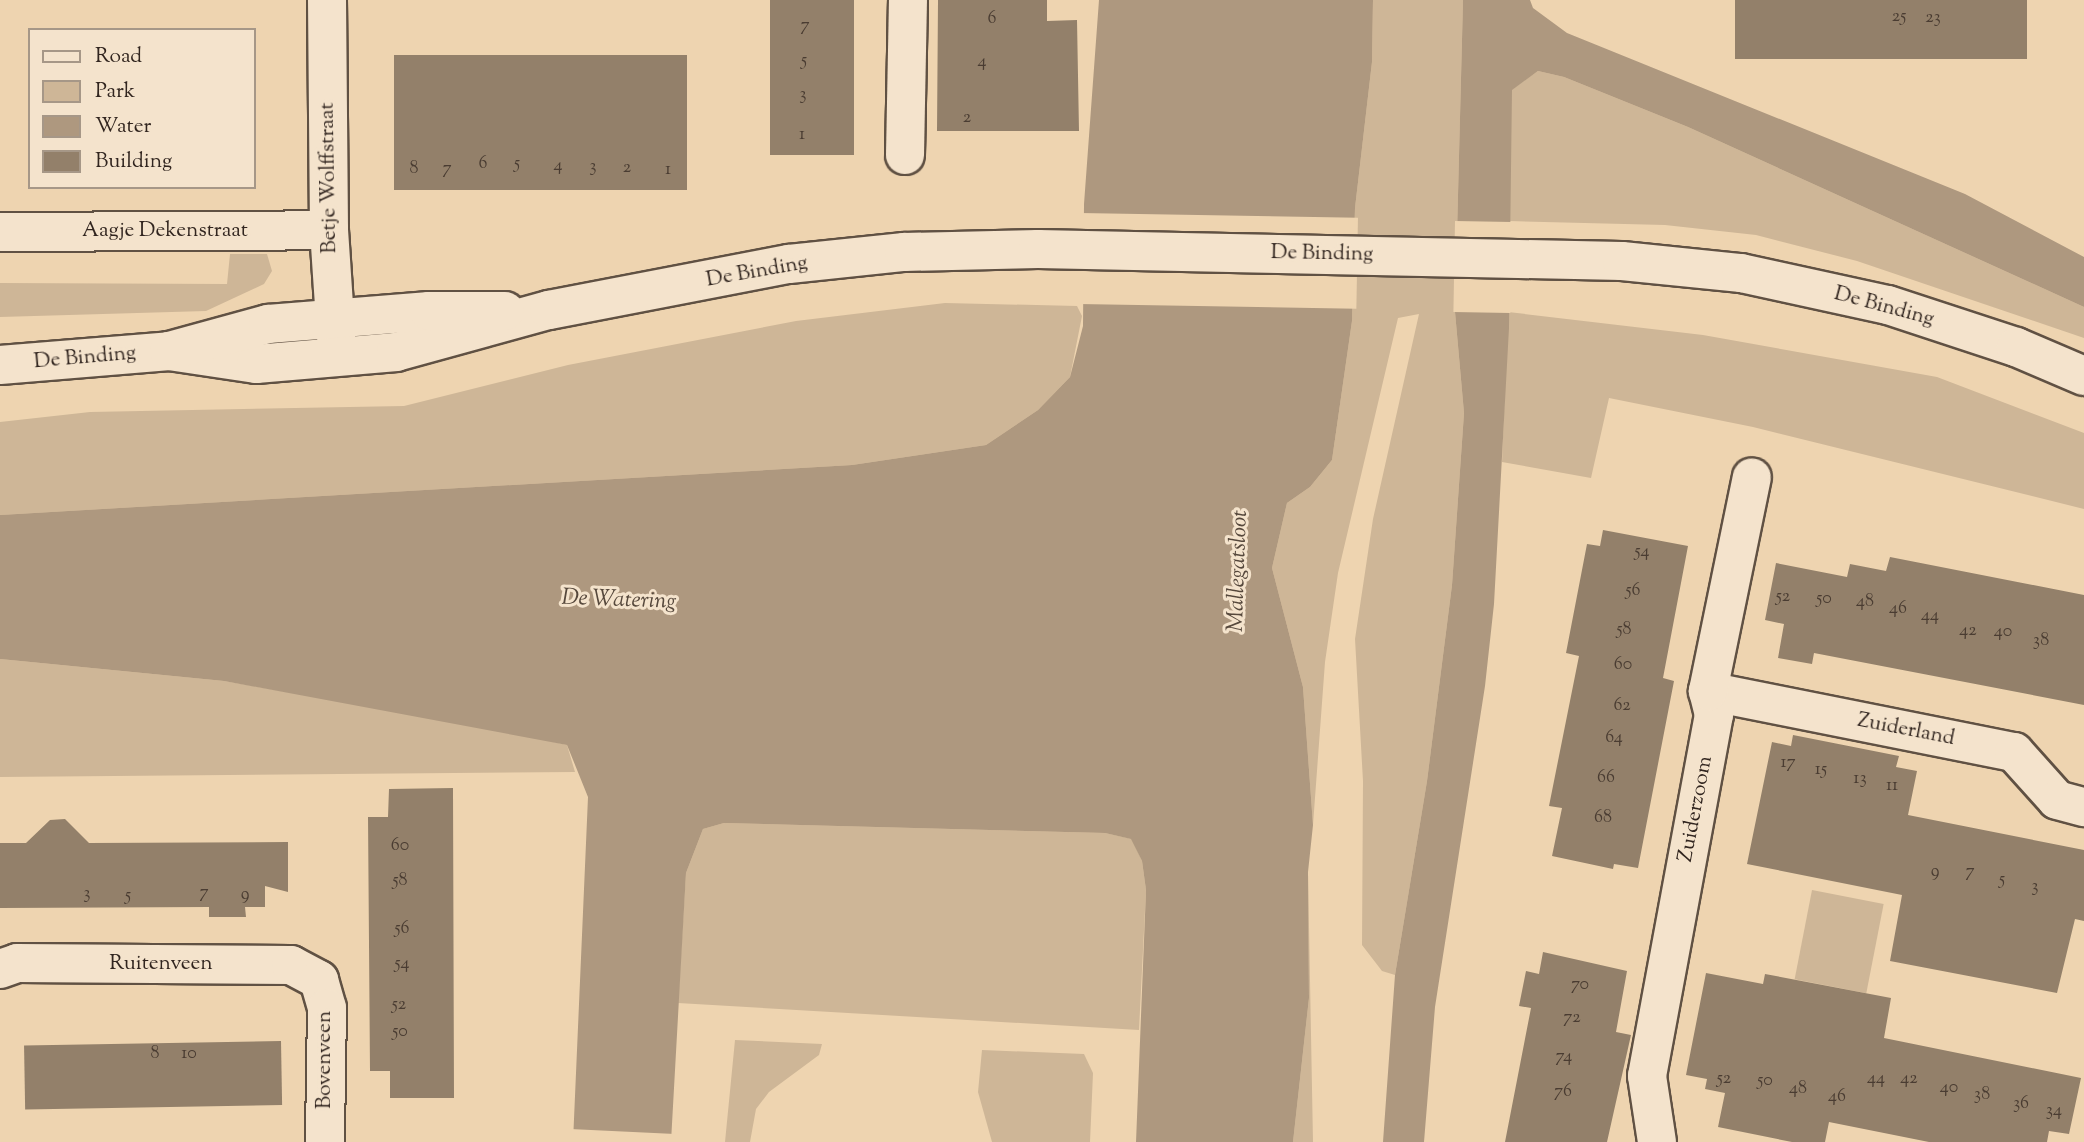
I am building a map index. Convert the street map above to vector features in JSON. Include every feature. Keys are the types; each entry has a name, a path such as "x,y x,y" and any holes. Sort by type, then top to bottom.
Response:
{"street":[{"name":"Betje Wolffstraat","path":"327,0 329,230 336,338"},
{"path":"905,155 908,0"},
{"name":"Aagje Dekenstraat","path":"0,232 329,230"},
{"name":"De Binding","path":"0,365 169,351 253,326 336,338 431,346 549,310 789,264 904,252 1038,249 1622,261 1768,279 1888,305 2016,347 2084,376"},
{"name":"Zuiderzoom","path":"1657,1142 1647,1076 1714,715 1708,691 1752,477"},
{"name":"Zuiderland","path":"1708,691 2014,752 2057,800 2084,807"},
{"name":"Ruitenveen","path":"0,969 17,963 291,965 319,980"},
{"name":"Bovenveen","path":"319,980 327,1008 325,1142"}],"green space":[{"path":"1373,0 1463,0 1455,312 1464,413 1452,585 1427,781 1395,975 1382,971 1362,945 1363,781 1355,639 1373,519 1419,314 1398,318 1338,573 1325,662 1313,825 1303,687 1272,568 1287,503 1310,487 1332,460 1352,321 1355,208 1372,62"},
{"path":"1538,71 1564,77 1688,127 2084,307 2084,338 1857,261 1756,235 1665,225 1509,221 1511,90"},
{"path":"230,254 267,254 272,271 264,284 206,311 0,317 0,283 227,284"},
{"path":"945,303 1077,306 1082,316 1070,377 1038,410 986,445 852,465 0,515 0,422 90,412 404,406 568,365 796,321"},
{"path":"1508,312 1703,335 1937,377 2084,433 2084,509 1753,427 1609,398 1591,478 1502,462"},
{"path":"0,659 224,681 484,726 567,745 575,772 0,777"},
{"path":"724,823 1105,833 1132,839 1142,861 1146,890 1139,1030 678,1003 686,873 703,829"},
{"path":"1308,872 1313,1142 1293,1142 1309,998"},
{"path":"1812,890 1884,904 1866,993 1795,979"},
{"path":"735,1040 822,1044 819,1055 769,1092 756,1109 750,1142 725,1142"},
{"path":"982,1050 1084,1054 1093,1073 1090,1142 992,1142 978,1092"}],"water":[{"path":"1099,0 1373,0 1372,62 1355,208 1352,321 1332,460 1310,487 1287,503 1272,568 1303,687 1313,825 1308,872 1309,998 1293,1142 1136,1142 1146,890 1142,861 1131,839 1105,833 724,823 703,829 686,873 671,1142 573,1142 588,797 567,745 224,681 0,659 0,515 852,465 986,445 1038,410 1070,377 1083,326 1084,204"},
{"path":"1463,0 1530,0 1533,8 1567,33 1965,194 2084,257 2084,307 1688,127 1564,77 1538,71 1512,90 1509,328 1494,604 1485,686 1435,1007 1424,1142 1383,1142 1395,975 1427,781 1452,585 1464,413 1455,312"}],"pier":[{"path":"1080,213 1358,218 1356,309 1078,304"},
{"path":"1455,221 1512,222 1510,313 1453,312"},
{"path":"570,1129 675,1134 675,1142 570,1142"}],"building":[{"path":"770,0 854,0 854,155 770,155"},
{"path":"938,0 1047,0 1047,21 1077,20 1079,131 937,131"},
{"path":"1735,0 2027,0 2027,59 1735,59"},
{"path":"394,55 687,55 687,190 394,190"},
{"path":"1603,530 1688,546 1663,678 1674,681 1638,868 1614,864 1613,869 1552,856 1562,808 1549,806 1579,656 1566,653 1587,544 1600,546"},
{"path":"1890,557 2084,595 2084,705 1814,653 1812,664 1778,658 1784,624 1765,620 1776,563 1847,577 1850,564 1886,571"},
{"path":"1793,735 1899,756 1896,767 1917,771 1908,815 2084,850 2084,921 2075,919 2057,993 1890,961 1902,895 1747,864 1772,742 1791,746"},
{"path":"453,788 454,1098 390,1098 390,1071 370,1071 368,817 388,817 389,789"},
{"path":"65,819 89,843 288,842 288,892 265,886 265,907 245,907 246,917 209,917 209,907 0,908 0,843 26,843 50,820"},
{"path":"1543,952 1627,971 1616,1032 1631,1035 1607,1142 1505,1142 1531,1008 1519,1006 1526,971 1539,974"},
{"path":"1706,973 1763,984 1765,974 1891,998 1884,1038 2081,1078 2069,1134 2049,1131 2047,1142 1929,1142 1829,1122 1825,1142 1792,1142 1718,1127 1725,1093 1705,1089 1707,1079 1686,1075"},
{"path":"281,1041 282,1105 25,1109 24,1045"}],"water label":[{"name":"Mallegatsloot","path":"1239,571"},
{"name":"De Watering","path":"619,601"}]}
